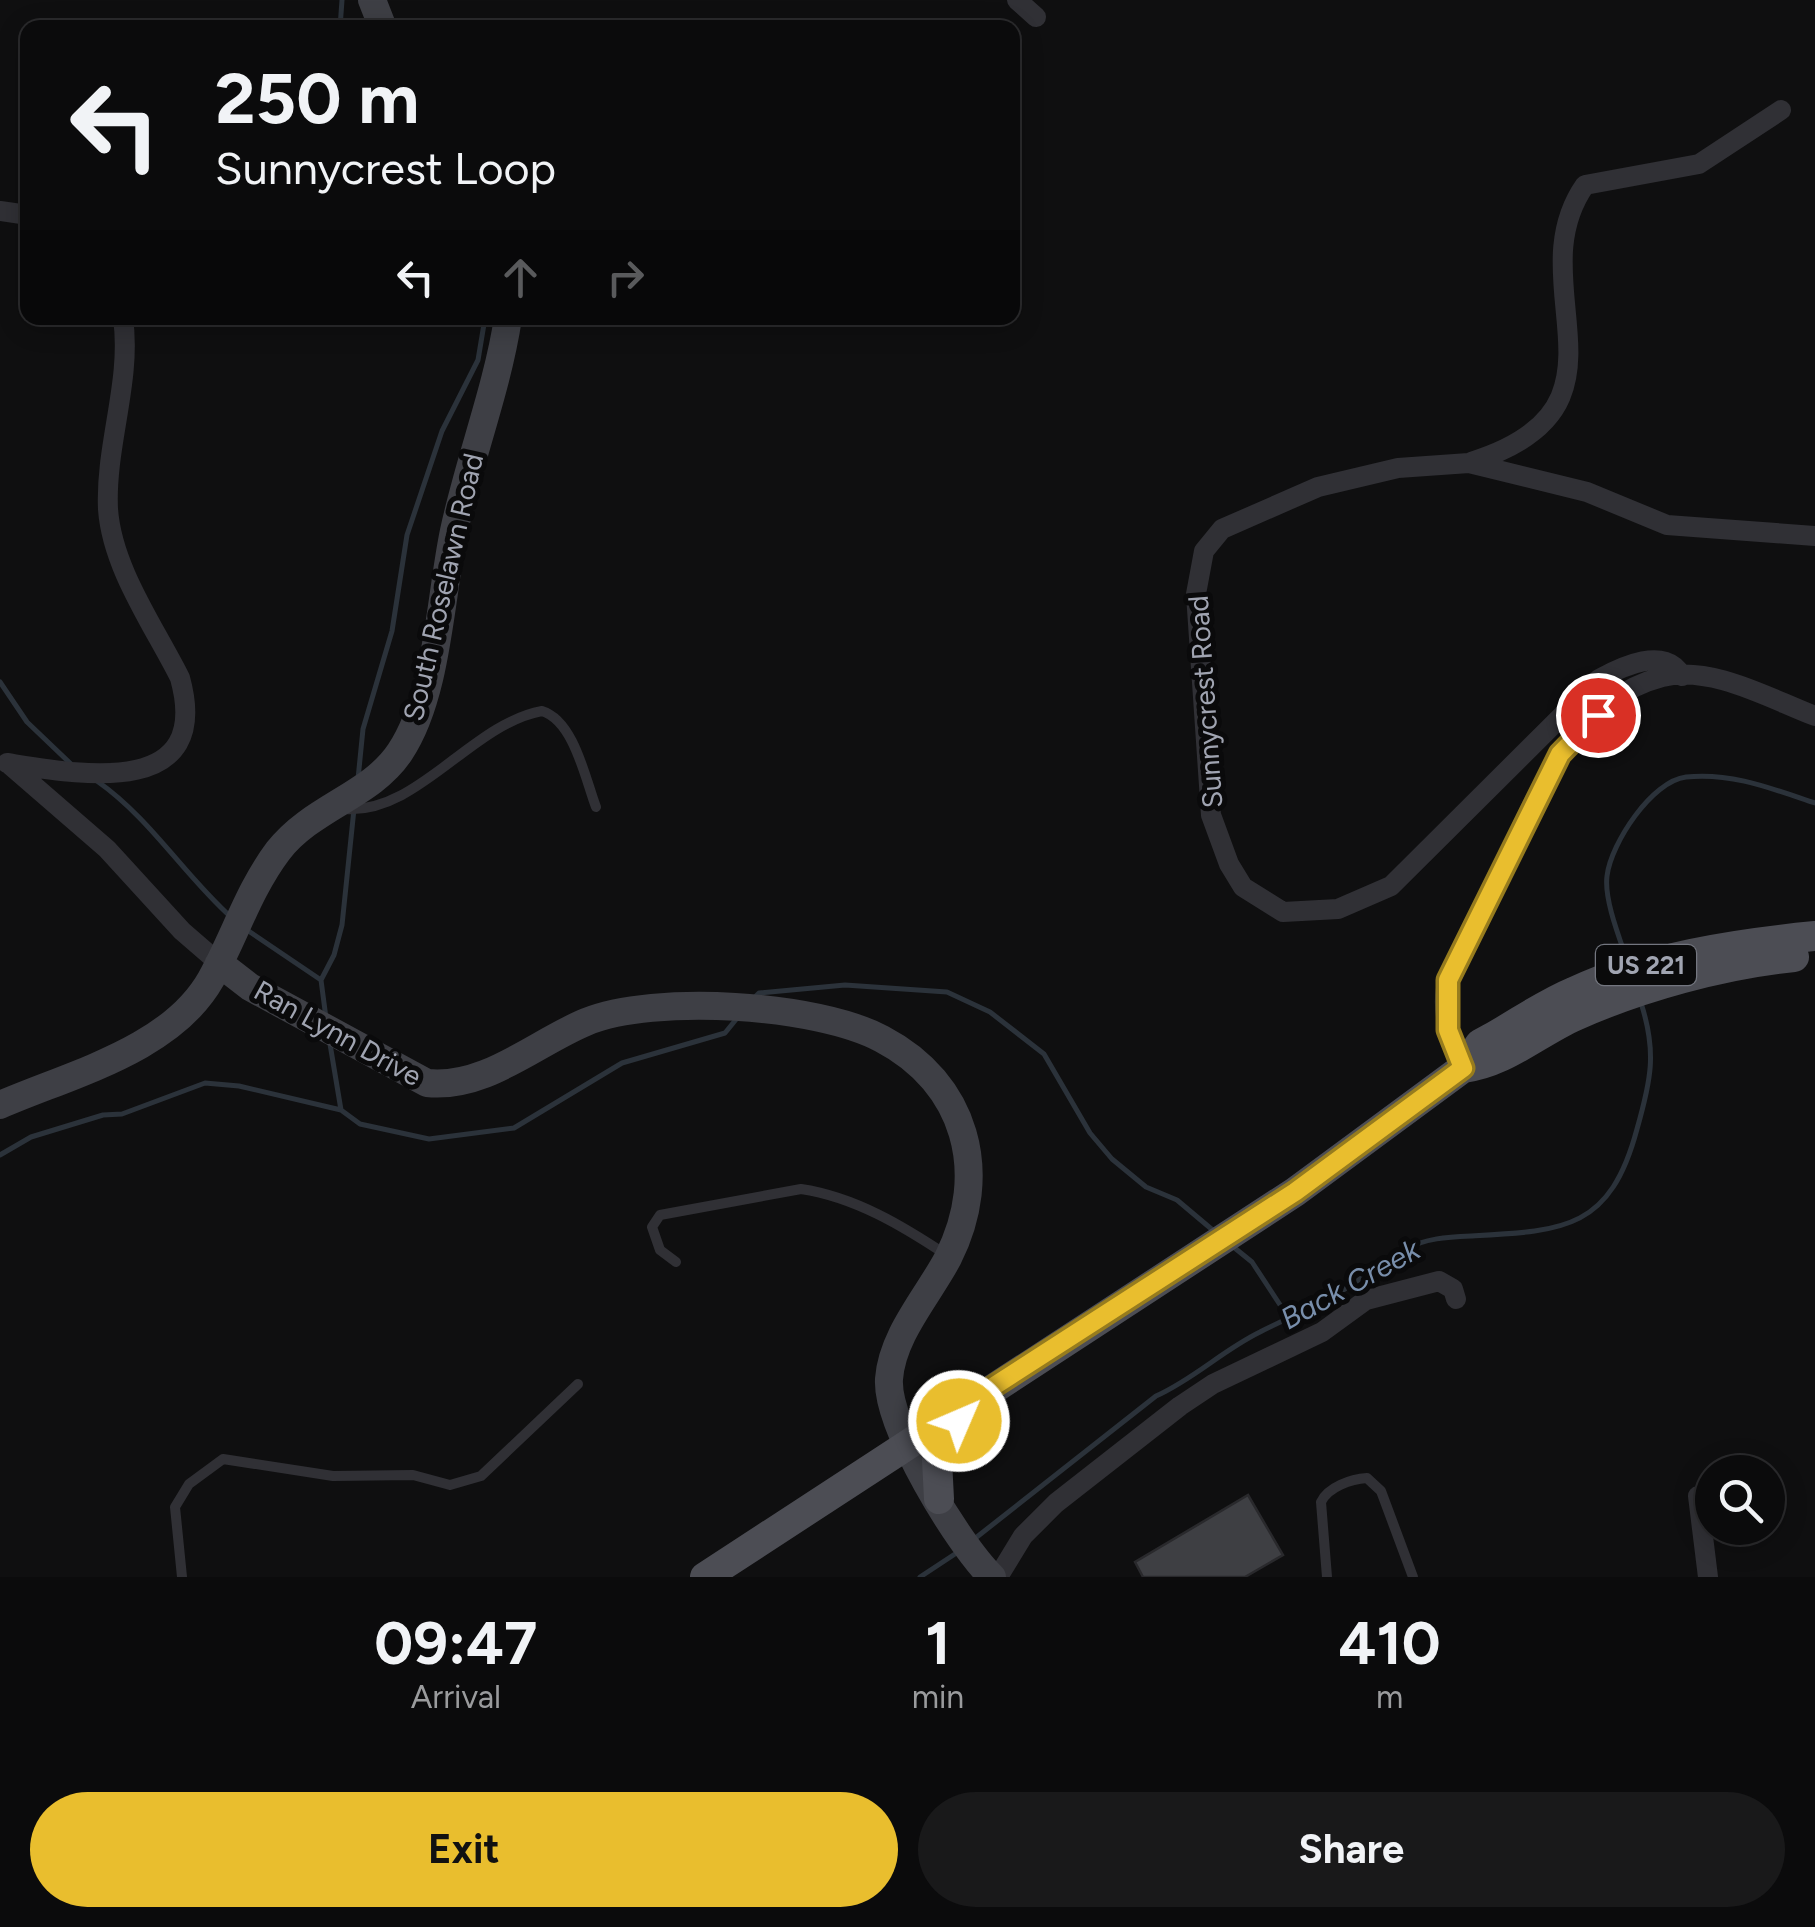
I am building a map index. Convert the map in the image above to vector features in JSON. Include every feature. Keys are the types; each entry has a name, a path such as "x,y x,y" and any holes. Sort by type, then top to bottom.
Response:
{"main road":[{"name":"US 221","path":"705,1577 1295,1192 1463,1068 1487,1066 1494,1048 1572,992 1664,959 1744,942 1815,936"},
{"name":"US 221","path":"1494,1048 1668,985 1766,960 1815,955"},
{"path":"939,1498 938,1460 974,1399"}],"street":[{"path":"1016,0 1036,17"},
{"name":"Sunnycrest Road","path":"1780,110 1698,164 1585,186 1567,216 1563,237 1569,360 1560,400 1543,422 1512,444 1469,463 1364,474 1318,487 1222,529 1204,551 1196,594 1205,774 1217,838 1242,887 1266,906 1303,914 1338,909 1381,892 1414,866 1568,705 1617,669 1653,660 1670,664 1682,676 1719,680 1815,716"},
{"path":"3,759 120,776 155,762 174,744 182,729 184,694 180,678 118,556 111,532 109,488 124,325"},
{"name":"South Roselawn Road","path":"0,1105 170,1026 196,1002 263,872 304,823 382,772 412,732 454,532 506,325"},
{"name":"Sunnycrest Road","path":"1469,463 1588,492 1667,525 1815,536"},
{"path":"1463,1068 1448,1030 1448,980 1546,780 1576,734 1598,715 1642,686 1661,678 1682,676"},
{"name":"Ran Lynn Drive","path":"3,759 107,848 182,931 219,963 250,986 427,1084 459,1083 482,1075 582,1024 632,1007 765,1011 826,1019 872,1033 918,1062 956,1107 962,1122 968,1156 964,1203 948,1257 894,1352 888,1398 939,1498 989,1571"},
{"path":"989,1571 1056,1504 1213,1384 1322,1332 1374,1297 1439,1281 1452,1289 1456,1299"},
{"path":"1704,1545 1708,1577"}],"lane":[{"path":"330,804 362,810 381,806 475,744 542,711 557,719 567,734 596,806"},
{"path":"676,1262 654,1239 652,1227 660,1215 801,1189 822,1192 891,1220 948,1257"},
{"path":"182,1577 175,1507 189,1484 213,1464 234,1459 298,1474 413,1474 464,1484 481,1476 578,1384"},
{"path":"1328,1577 1321,1502 1325,1493 1367,1478 1381,1491 1414,1577"}],"building":[{"path":"1248,1495 1283,1555 1245,1577 1143,1577 1135,1562"}],"waterway":[{"path":"341,20 342,0"},
{"path":"358,779 363,729 392,631 407,535 442,431 478,360 484,325"},
{"path":"0,682 27,722 71,764"},
{"name":"Back Creek","path":"1627,960 1610,907 1607,876 1625,831 1660,790 1686,777 1719,777 1815,803"},
{"path":"97,781 151,829 232,918"},
{"path":"326,1018 321,980 334,955 342,925 354,809"},
{"path":"244,928 321,980"},
{"path":"755,997 759,993 845,985 947,992 990,1012 1044,1054 1090,1133 1112,1159 1146,1187 1177,1200 1215,1232"},
{"name":"Back Creek","path":"973,1540 1156,1396 1246,1339 1340,1292 1404,1250 1437,1239 1557,1227 1597,1206 1613,1188 1626,1162 1646,1096 1650,1051 1641,1003"},
{"path":"0,1155 31,1137 103,1115 122,1114 205,1083 239,1086 341,1110 360,1124 429,1139 514,1128 622,1063 725,1033 738,1017"},
{"path":"330,1044 341,1110"},
{"path":"1231,1245 1252,1262 1288,1317"},
{"name":"Back Creek","path":"920,1577 961,1550"}],"route":[{"path":"959,1421 974,1399 1295,1192 1463,1068 1448,1030 1448,980 1560,754 1598,715"}]}
